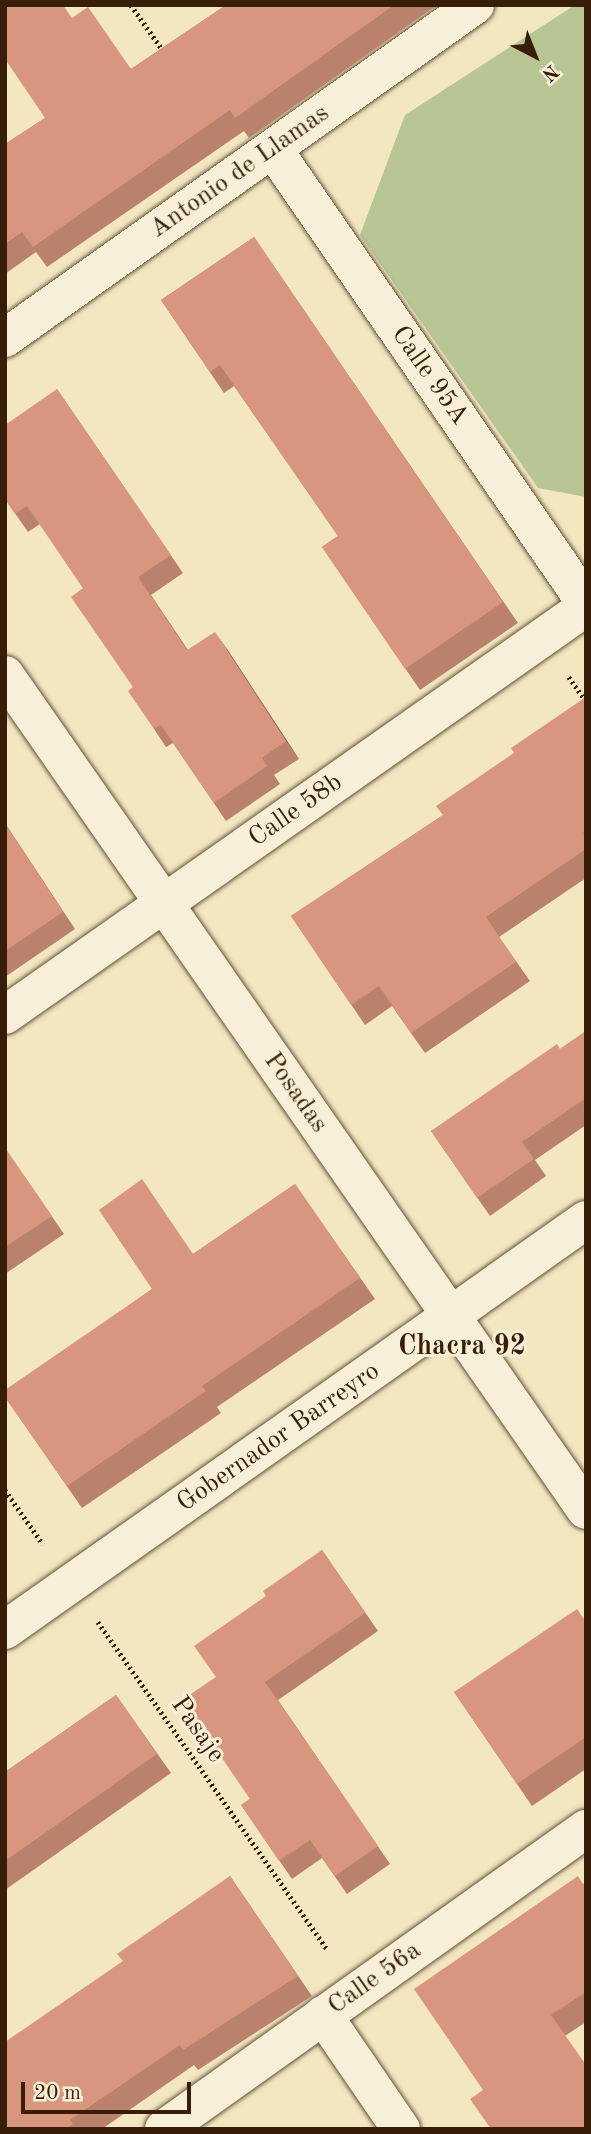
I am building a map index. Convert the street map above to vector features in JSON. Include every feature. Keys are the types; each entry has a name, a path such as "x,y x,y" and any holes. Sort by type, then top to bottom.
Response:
{"street":[{"name":"Antonio de Llamas","path":"5,338 475,5"},
{"name":"Calle 95A","path":"273,149 586,605"},
{"name":"Calle 58b","path":"5,1015 586,605"},
{"name":"Posadas","path":"5,675 586,1510"},
{"name":"Gobernador Barreyro","path":"5,1630 586,1220"},
{"name":"Calle 56a","path":"164,2129 586,1829"},
{"path":"323,2015 401,2129"}],"path":[{"path":"131,5 169,59"},
{"name":"Pasaje","path":"5,1490 357,1991"}],"green space":[{"path":"575,5 586,5 586,497 538,488 360,235 405,115"}],"building":[{"path":"5,5 63,5 72,18 88,7 131,69 226,5 394,5 235,118 230,110 33,247 22,232 5,244 5,144 45,118 5,59"},
{"path":"254,237 503,602 405,669 322,547 338,536 220,365 210,372 161,300"},
{"path":"57,389 171,555 138,577 187,650 215,632 286,741 262,758 267,766 214,803 161,725 154,729 128,691 133,687 71,597 83,588 27,506 15,514 5,499 5,425"},
{"path":"586,697 586,830 583,832 586,836 586,849 486,917 516,962 411,1033 379,986 351,1005 291,916 443,815 436,806 514,753 511,748"},
{"path":"5,824 63,912 5,951"},
{"path":"586,1031 586,1098 522,1142 534,1159 477,1198 431,1131 557,1044 560,1049"},
{"path":"5,1148 52,1216 5,1247"},
{"path":"142,1179 193,1254 295,1184 360,1278 202,1386 206,1391 67,1486 5,1397 5,1390 152,1289 99,1210"},
{"path":"322,1550 365,1613 265,1682 378,1846 335,1876 310,1840 279,1861 241,1805 250,1799 182,1700 216,1677 194,1646 266,1596 263,1591"},
{"path":"577,1609 586,1622 586,1737 517,1784 454,1692"},
{"path":"116,1695 157,1754 5,1861 5,1772"},
{"path":"230,1876 298,1976 183,2050 180,2045 70,2120 73,2124 66,2129 5,2129 5,2042 123,1961 117,1954"},
{"path":"578,1876 583,1884 586,1883 586,1992 551,2015 586,2065 586,2129 491,2129 470,2099 483,2090 414,1989"}],"district":[{"name":"Chacra 92","path":"462,1347"}]}
